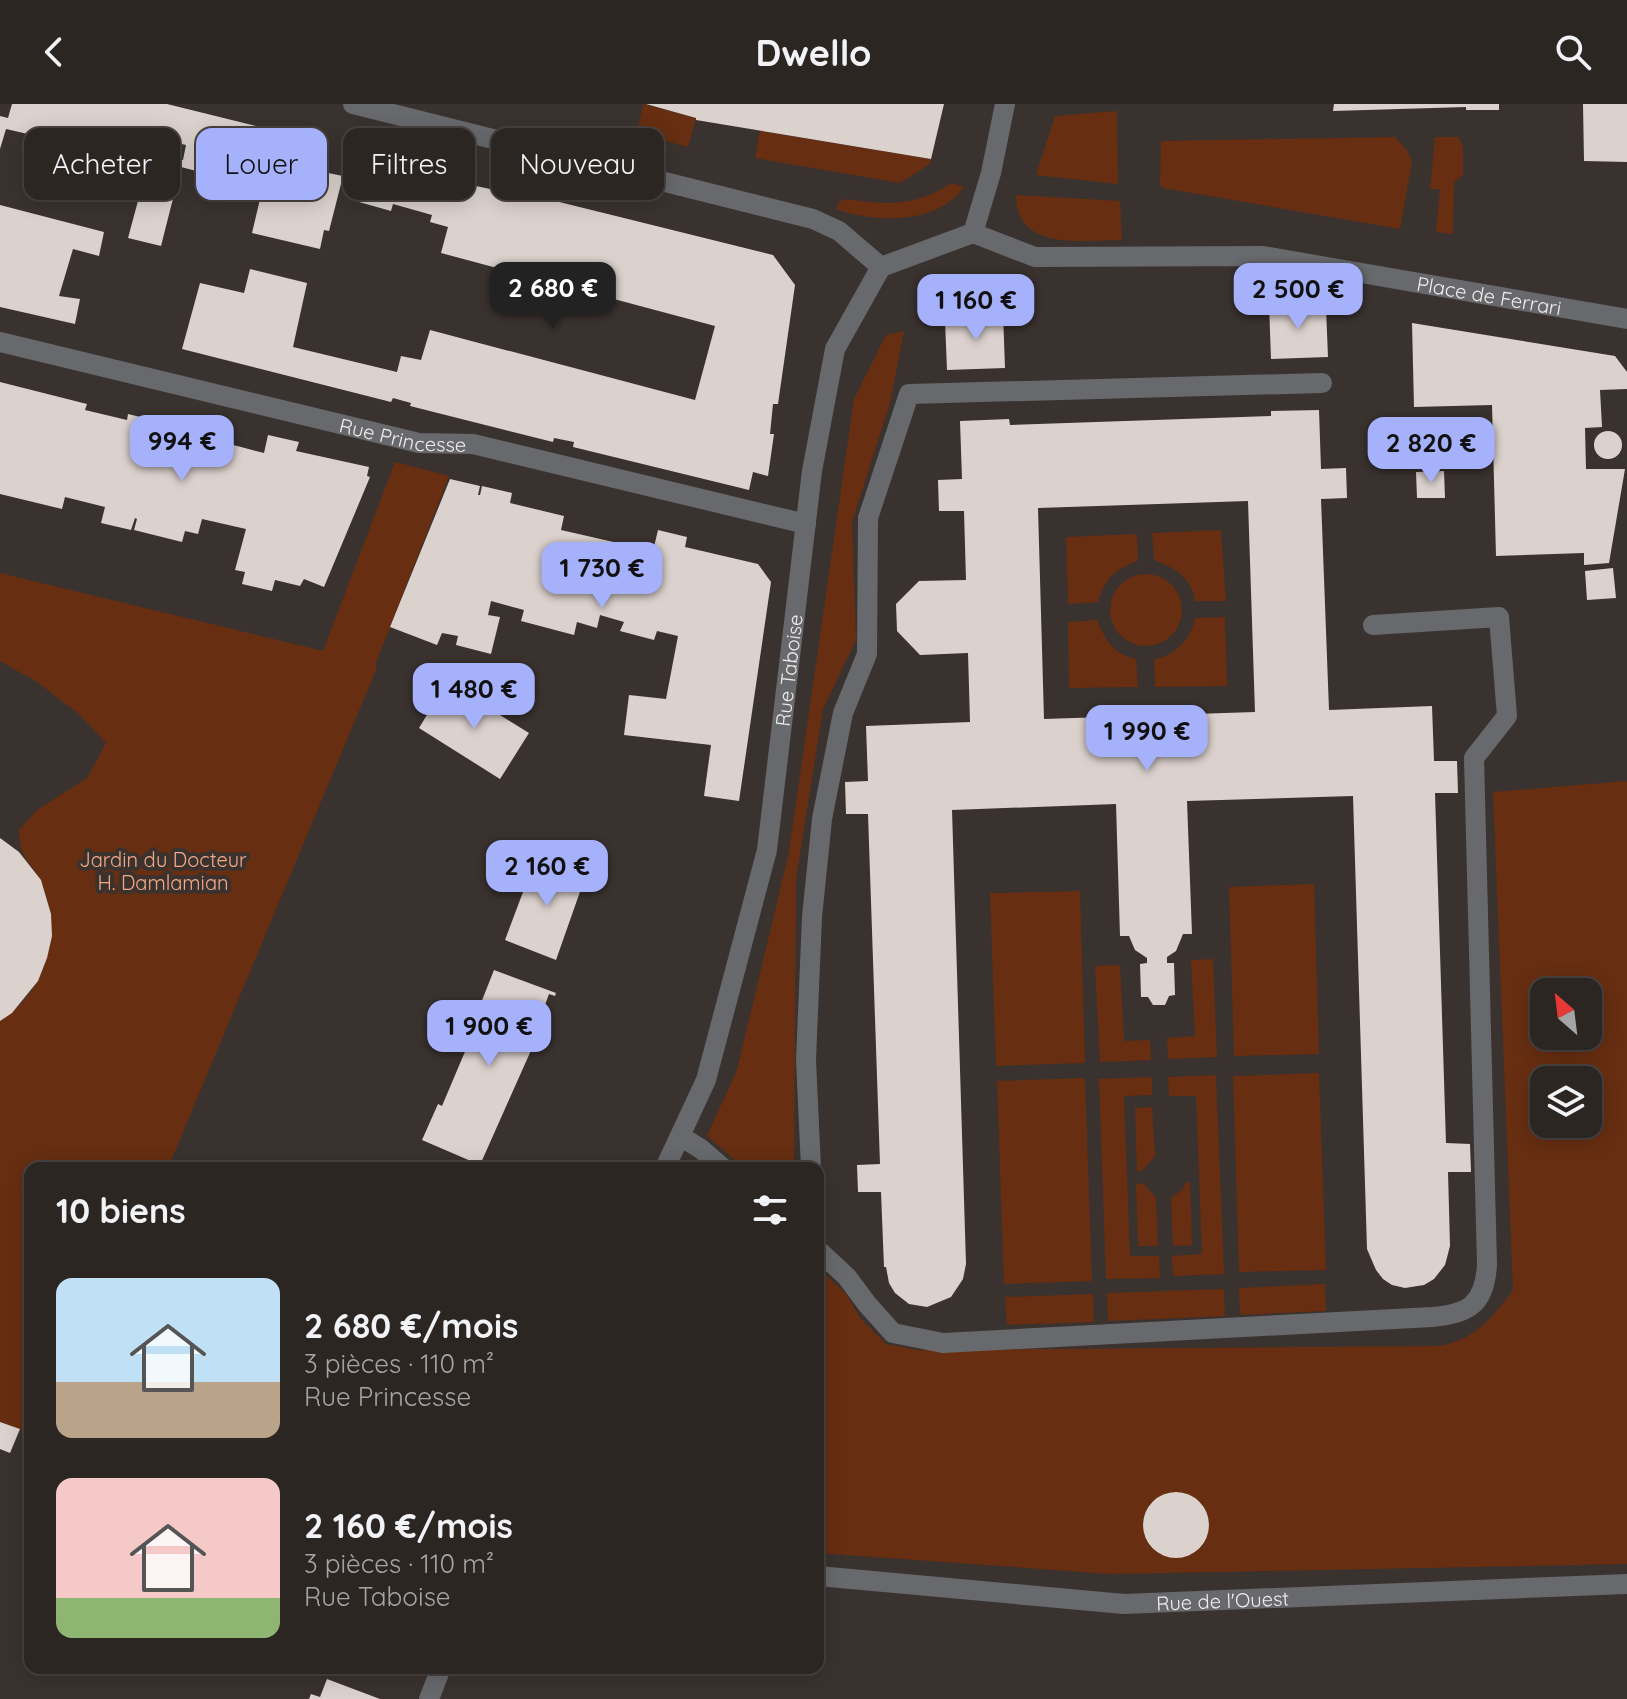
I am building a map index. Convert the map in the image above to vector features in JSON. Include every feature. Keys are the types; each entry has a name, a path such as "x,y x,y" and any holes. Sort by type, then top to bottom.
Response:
{"street":[{"path":"353,104 813,219 839,231 881,267 973,233 991,173 1005,104"},
{"name":"Place de Ferrari","path":"973,233 1035,257 1263,256 1627,319"},
{"name":"Rue Taboise","path":"668,1162 706,1080 767,850 812,471 835,349 881,267"},
{"name":"Rue Princesse","path":"0,342 419,443 473,444 806,524"},
{"path":"811,1162 806,1060 812,917 822,819 843,713 867,654 868,518 909,394 1322,383"},
{"path":"824,1256 847,1277 893,1333 943,1343 1458,1315 1475,1302 1486,1283 1487,1264 1474,758 1507,716 1499,617 1373,625"},
{"path":"680,1136 716,1162"},
{"name":"Rue de l'Ouest","path":"824,1577 1124,1604 1627,1584"},
{"path":"429,1699 439,1674"}],"green space":[{"path":"643,104 696,118 688,147 664,140 664,128 638,128"},
{"path":"1117,111 1118,184 1036,175 1055,116"},
{"path":"760,131 931,159 930,164 900,183 755,158"},
{"path":"1395,137 1407,150 1412,162 1400,229 1163,188 1160,185 1161,141"},
{"path":"1435,137 1459,137 1463,148 1463,174 1454,183 1453,234 1436,232 1440,189 1430,189"},
{"path":"951,183 964,187 953,199 922,214 904,218 868,217 836,209 839,202 845,199 887,203 913,200"},
{"path":"1016,195 1120,201 1122,240 1071,241 1039,234 1027,226 1019,213"},
{"path":"904,331 890,403 852,522 856,640 823,709 796,879 794,1162 737,1162 707,1136 737,1070 789,852 854,399 886,335"},
{"name":"Jardin du Docteur H. Damlamian","path":"395,462 449,476 376,663 376,670 171,1162 24,1162 24,1431 0,1422 0,1021 16,1009 39,978 50,942 51,923 42,885 21,849 19,830 37,810 87,778 106,743 79,714 37,682 0,661 0,573 323,651"},
{"path":"1221,530 1226,601 1195,601 1190,586 1181,574 1154,560 1152,533"},
{"path":"1137,534 1138,561 1112,576 1098,602 1068,604 1066,537"},
{"path":"1146,574 1166,580 1176,590 1182,610 1176,630 1166,640 1146,646 1126,640 1116,630 1110,610 1116,590 1126,580"},
{"path":"1225,617 1227,686 1155,687 1154,660 1181,645 1190,633 1195,618"},
{"path":"1097,620 1111,645 1122,654 1136,659 1138,687 1069,688 1068,622"},
{"path":"1627,781 1627,1564 1111,1574 824,1553 824,1274 846,1294 860,1318 886,1344 918,1350 1438,1346 1472,1333 1513,1290 1493,792"},
{"path":"1314,884 1319,1054 1234,1056 1229,887"},
{"path":"1080,891 1085,1063 996,1066 990,893"},
{"path":"1213,959 1217,1057 1168,1059 1167,1038 1195,1036 1191,960"},
{"path":"1120,965 1124,1041 1150,1040 1151,1060 1100,1062 1095,966"},
{"path":"1319,1073 1326,1270 1239,1272 1233,1076"},
{"path":"1216,1075 1224,1274 1173,1276 1172,1256 1202,1254 1196,1096 1169,1096 1168,1077"},
{"path":"1152,1077 1152,1095 1124,1096 1130,1256 1159,1256 1160,1278 1106,1279 1099,1079"},
{"path":"1085,1078 1092,1281 1004,1284 997,1081"},
{"path":"1152,1107 1155,1156 1143,1170 1137,1172 1135,1108"},
{"path":"1186,1182 1190,1183 1192,1245 1173,1246 1171,1198 1183,1189"},
{"path":"1143,1183 1156,1198 1158,1246 1138,1246 1136,1184"},
{"path":"1325,1284 1326,1311 1240,1315 1239,1288"},
{"path":"1224,1289 1225,1316 1108,1321 1107,1293"},
{"path":"1093,1294 1094,1322 1007,1325 1005,1297"}],"building":[{"path":"12,104 167,104 256,126 196,128 196,171 181,167 180,171 180,159 183,160 186,145 180,144 180,128 24,128 24,133 6,129 0,149 0,116 8,118"},
{"path":"646,104 944,104 931,159 696,120"},
{"path":"1334,104 1499,104 1499,110 1466,110 1466,107 1333,111"},
{"path":"1583,104 1627,104 1627,162 1584,161"},
{"path":"327,173 343,176 329,231 324,230 320,249 252,233 260,200 327,200"},
{"path":"491,185 491,200 551,200 773,255 795,285 778,404 773,404 770,434 774,434 768,476 753,472 749,490 573,447 574,442 554,438 553,442 410,406 411,403 393,398 391,402 182,349 200,283 244,293 250,269 307,283 293,347 397,372 401,356 421,360 430,330 695,400 715,326 441,253 448,227 430,222 432,215 393,204 391,211 359,202 475,200 475,186 490,189"},
{"path":"138,200 173,200 161,246 128,238"},
{"path":"0,205 104,232 99,256 73,249 59,296 80,299 75,324 0,307"},
{"path":"1292,303 1326,308 1328,357 1271,359 1269,304"},
{"path":"1003,312 1005,368 947,370 945,321 978,313"},
{"path":"1412,323 1615,356 1627,372 1627,389 1600,390 1602,427 1585,428 1586,469 1625,469 1609,563 1584,565 1584,553 1496,556 1492,405 1414,407"},
{"path":"0,382 87,404 85,410 127,420 128,414 223,437 222,442 264,453 268,435 299,442 296,451 369,467 367,476 370,477 324,587 304,579 300,586 275,580 272,591 242,584 245,572 235,570 246,529 202,519 198,534 185,531 182,542 134,530 135,518 131,530 101,523 105,507 65,497 62,509 0,494"},
{"path":"1319,410 1321,469 1346,468 1347,498 1321,499 1329,710 1432,706 1434,761 1457,761 1458,793 1435,793 1446,1143 1470,1144 1471,1172 1448,1172 1450,1246 1445,1265 1434,1279 1424,1285 1405,1288 1383,1279 1367,1249 1353,796 1187,801 1192,934 1183,934 1176,951 1167,957 1167,963 1174,963 1175,995 1169,996 1165,1005 1153,1005 1148,997 1141,997 1140,964 1147,963 1147,958 1135,950 1129,936 1120,936 1116,804 952,810 966,1264 963,1279 951,1297 927,1307 909,1304 895,1293 884,1267 881,1192 858,1192 857,1165 880,1164 868,814 846,814 845,782 868,781 866,726 970,722 968,653 920,655 897,631 896,604 919,581 966,580 964,511 939,511 938,480 962,479 960,421 1009,419 1010,425 1271,416 1271,411","holes":["1248,501 1255,712 1044,719 1038,508"]},
{"path":"1608,431 1618,435 1622,445 1618,455 1608,459 1598,455 1594,445 1598,435"},
{"path":"1444,471 1445,498 1417,498 1416,472"},
{"path":"450,479 480,486 478,495 482,486 512,493 510,503 564,516 561,530 653,551 658,530 687,537 685,547 758,564 771,582 739,801 704,796 711,745 624,735 629,695 666,699 678,636 657,631 654,640 620,631 624,622 600,615 597,628 577,622 574,635 521,621 524,610 491,601 488,615 500,617 491,654 456,645 458,636 442,633 437,645 390,627"},
{"path":"1613,568 1616,598 1587,600 1585,571"},
{"path":"447,682 529,733 500,779 419,728"},
{"path":"0,838 19,852 41,880 51,914 52,936 38,981 12,1013 0,1021"},
{"path":"561,859 588,869 556,960 505,940 529,876 536,866 544,862 557,870"},
{"path":"494,970 556,993 555,996 549,994 537,1027 541,1028 481,1162 473,1162 422,1140 438,1104 442,1106 483,1009 479,1008"},
{"path":"0,1422 20,1429 10,1453 0,1449"},
{"path":"1169,1492 1183,1492 1195,1497 1204,1506 1209,1525 1207,1538 1200,1549 1183,1558 1169,1558 1157,1553 1148,1544 1143,1532 1143,1518 1148,1506 1157,1497"},
{"path":"327,1679 380,1699 309,1699 311,1694 320,1697"}]}
